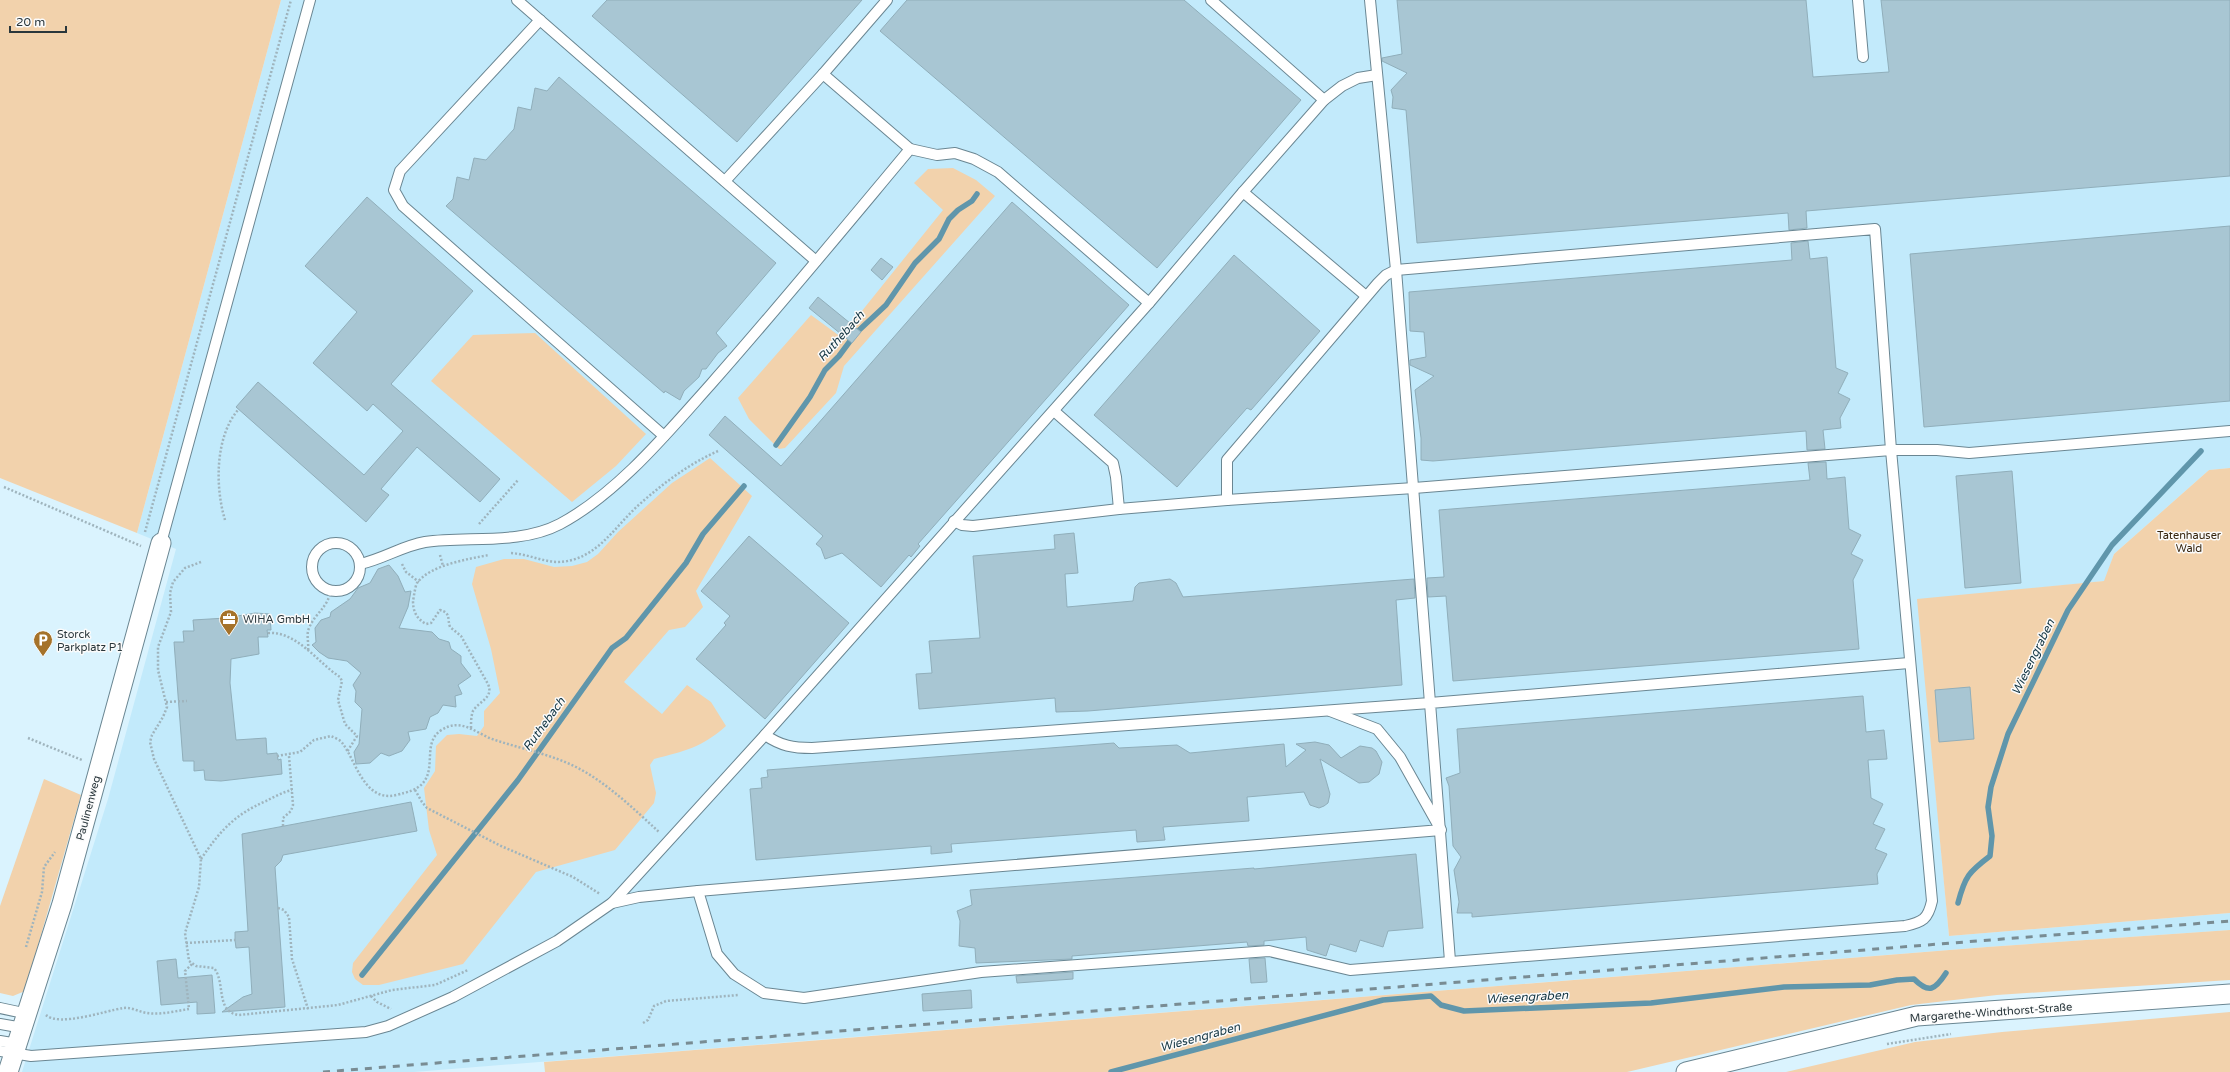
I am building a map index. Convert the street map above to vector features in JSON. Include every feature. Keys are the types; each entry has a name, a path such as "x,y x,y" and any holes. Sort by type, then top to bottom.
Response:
{"street":[{"name":"Paulinenweg","path":"8,1072 18,1035 62,904 153,547"},
{"name":"Margarethe-Windthorst-Straße","path":"1686,1072 1917,1016 2230,994"}],"lane":[{"path":"153,547 310,0"},
{"path":"517,0 816,260"},
{"path":"725,181 823,74 887,0"},
{"path":"1211,0 1324,100"},
{"path":"1370,0 1396,270 1441,830 1450,961"},
{"path":"1858,0 1863,57"},
{"path":"540,20 400,171 394,190 403,206 664,436"},
{"path":"823,74 910,149 937,155 955,153 974,159 998,172 1149,303"},
{"path":"0,1008 31,1056 342,1035 366,1032 403,1020 453,997 580,927 612,903 670,842 954,521 1054,411 1324,100 1342,86 1358,78 1377,75"},
{"path":"360,564 381,559 400,549 425,542 518,536 538,532 560,524 587,506 638,464 664,436 910,149"},
{"path":"1243,192 1366,296"},
{"path":"698,890 718,954 734,974 764,993 804,998 981,972 1269,951 1350,970 1905,926 1919,923 1929,914 1932,900 1890,450 1875,229 1396,270 1386,275 1366,296 1227,460 1227,500"},
{"path":"1054,411 1113,463 1119,509"},
{"path":"954,521 962,525 973,526 1119,509 1227,500 1414,488 1890,450 1937,450 1969,453 2230,431"},
{"path":"332,543 348,545 358,556 360,564 356,579 351,586 344,589 331,590 320,585 312,571 314,556 318,550 332,543"},
{"path":"765,735 776,743 792,748 812,748 1330,711 1910,663"},
{"path":"1330,711 1377,729 1400,757 1441,830"},
{"path":"612,903 639,897 698,890 1441,830"},
{"path":"0,1024 18,1035"}],"path":[{"path":"4,486 153,547 291,0"},
{"path":"225,520 219,482 223,439 229,420 238,410"},
{"path":"506,553 520,554 556,562 585,556 597,549 641,503 667,482 693,464 718,452"},
{"path":"466,539 518,480"},
{"path":"400,549 402,563 406,572 419,582"},
{"path":"471,728 471,717 474,709 490,694 490,690 461,636 450,627 450,616 446,612 440,610 431,623 426,624 414,613 413,602 416,584 424,576 443,566 491,554"},
{"path":"201,562 186,568 179,573 172,587 172,612 158,647 158,670 166,702 166,712 152,735 151,749 161,774 201,859"},
{"path":"308,650 308,630 313,620 326,606 331,590"},
{"path":"268,633 286,637 308,650 327,668 340,677 342,681 338,700 345,724 357,736 347,752"},
{"path":"166,702 187,701"},
{"path":"277,756 289,756 300,752 314,740 331,736 343,743 364,782 378,792 389,796 415,790 425,781 430,770 434,739 439,732 448,726 458,724 471,728 494,740 548,755 589,774 634,809 670,842"},
{"path":"28,738 82,760"},
{"path":"283,826 283,818 292,808 289,756"},
{"path":"192,964 187,956 185,933 199,886 201,859 216,836 234,818 247,809 292,790"},
{"path":"415,790 427,808 483,835 501,846 573,876 612,903"},
{"path":"594,898 606,889"},
{"path":"278,908 284,910 289,917 292,959 308,1009"},
{"path":"186,943 235,940"},
{"path":"18,1035 50,1019 61,1020 132,1007 146,1013 189,1009 185,971 192,964"},
{"path":"192,964 208,966 217,972 223,1003 233,1014 308,1009 338,1005 392,990 435,985 472,969"},
{"path":"643,1023 648,1020 654,1006 666,1001 745,994 757,989"},
{"path":"370,996 377,1002 395,1011 403,1020"},
{"path":"1879,1046 1953,1034"}],"shaded area":[{"path":"281,0 2230,0 2230,468 2209,470 2114,554 2105,581 1918,600 1949,936 2230,913 2230,930 1987,947 414,1072 22,1072 108,799 176,549 137,533"}],"green space":[{"path":"0,0 281,0 137,533 0,478"},
{"path":"953,168 976,180 995,196 844,366 836,393 785,448 779,449 749,419 738,398 811,315 841,337 943,210 914,183 928,169"},
{"path":"535,333 646,434 616,466 572,502 431,381 473,335"},
{"path":"710,458 752,496 696,591 703,607 685,627 669,630 624,682 662,714 687,685 711,702 726,726 709,739 692,748 654,759 650,765 656,793 654,803 615,850 536,872 463,964 379,985 363,985 355,979 352,972 353,963 437,855 429,830 424,788 435,771 436,746 447,735 459,734 477,736 484,726 484,711 500,693 491,649 472,584 476,567 504,559 524,559 554,567 572,566 587,562 598,554 618,532 672,483"},
{"name":"Tatenhauser Wald","path":"2230,468 2230,913 1949,936 1917,599 2104,581 2114,554 2209,470"},
{"path":"44,779 81,795 25,991 13,996 0,993 0,906"},
{"path":"2230,930 2230,980 1997,995 1911,1005 1627,1072 545,1072 544,1062 1987,947"},
{"path":"2230,1012 2230,1072 1786,1072 1915,1042 2002,1032"}],"building":[{"path":"607,0 862,0 737,142 592,16"},
{"path":"907,0 1184,0 1301,100 1157,268 880,31"},
{"path":"1397,0 1806,0 1813,77 1889,72 1881,0 2230,0 2230,176 1806,211 1807,228 1789,230 1788,213 1417,243 1406,110 1392,108 1393,97 1391,90 1407,73 1382,61 1382,58 1402,54"},
{"path":"559,77 776,263 716,333 727,346 718,353 706,369 702,369 699,377 684,391 680,400 665,391 664,393 446,206 453,199 457,177 469,180 474,158 486,160 514,129 518,107 531,110 535,88 547,91"},
{"path":"367,197 473,291 391,384 500,479 480,502 417,447 381,489 389,495 366,522 236,407 258,382 364,475 403,431 373,404 367,411 313,363 357,312 305,266"},
{"path":"1012,202 1129,305 918,544 920,546 911,557 909,555 881,587 842,553 825,559 821,548 816,544 823,536 709,435 725,416 781,466"},
{"path":"2230,226 2230,401 1924,427 1910,254"},
{"path":"1808,241 1810,259 1827,257 1836,368 1848,373 1838,393 1850,399 1840,418 1841,428 1823,430 1825,449 1807,450 1806,431 1433,461 1421,460 1421,438 1415,390 1434,376 1410,365 1410,360 1426,357 1424,332 1410,331 1409,292 1792,260 1791,243"},
{"path":"1234,255 1320,331 1251,410 1247,408 1177,487 1094,415"},
{"path":"881,258 893,267 882,280 871,270"},
{"path":"818,297 861,332 852,343 809,308"},
{"path":"1826,462 1827,479 1845,477 1849,529 1861,535 1851,554 1863,560 1853,580 1859,649 1453,681 1446,596 1428,597 1427,578 1444,577 1439,510 1810,480 1808,463"},
{"path":"2012,471 2021,583 1965,588 1956,476"},
{"path":"1074,533 1078,573 1065,574 1067,607 1133,601 1135,587 1139,583 1170,579 1176,583 1183,597 1414,579 1415,598 1396,600 1402,685 1088,711 1056,712 1055,698 919,709 916,674 932,673 929,641 980,638 973,556 1055,549 1054,535"},
{"path":"749,536 849,623 765,719 696,659 726,625 724,623 730,616 701,591"},
{"path":"389,565 398,576 405,592 411,591 408,607 399,628 432,632 439,639 449,642 451,649 461,656 461,663 471,676 458,685 462,694 455,696 456,707 443,705 438,713 430,717 426,729 408,732 410,740 402,751 389,756 381,753 370,763 356,764 354,752 359,744 362,709 355,702 356,691 353,685 361,673 347,661 328,658 312,645 316,642 315,628 321,620 330,617 331,612 350,599 358,588 370,583 378,569"},
{"path":"255,613 270,614 271,630 267,630 268,637 258,637 259,654 231,659 230,683 236,740 266,738 267,754 277,753 278,760 281,759 282,774 221,781 205,780 204,770 194,771 194,761 183,761 174,642 184,642 183,631 194,631 193,620 226,618"},
{"path":"1970,687 1974,739 1939,742 1935,690"},
{"path":"1863,696 1866,732 1884,730 1887,759 1868,760 1871,798 1883,804 1873,824 1885,829 1875,849 1887,854 1877,874 1878,884 1472,917 1472,913 1457,913 1459,902 1454,870 1461,857 1453,846 1449,786 1446,778 1460,773 1457,729"},
{"path":"1315,742 1329,745 1341,758 1360,746 1372,748 1376,751 1382,762 1379,774 1369,782 1359,783 1320,759 1330,794 1328,803 1324,806 1319,808 1310,805 1304,792 1247,797 1249,821 1163,827 1165,840 1137,842 1136,830 951,844 952,852 931,854 931,846 756,860 750,789 762,788 761,778 768,777 767,770 1114,743 1119,748 1177,745 1190,753 1284,744 1286,767 1306,750 1296,744"},
{"path":"411,802 417,831 283,855 281,861 275,867 285,1007 222,1012 243,997 252,994 249,947 236,948 235,940 235,932 248,931 242,834"},
{"path":"1416,854 1423,928 1388,931 1383,947 1360,940 1356,952 1330,944 1326,956 1307,950 1306,937 1264,941 1264,945 1248,946 1247,942 1072,956 1072,959 976,963 975,948 959,946 960,921 957,911 972,905 970,890 1254,869"},
{"path":"1265,958 1267,982 1251,983 1249,959"},
{"path":"176,959 178,978 212,975 215,1013 197,1014 197,1002 161,1005 157,961"},
{"path":"1073,972 1073,979 1017,983 1016,976"},
{"path":"971,990 972,1008 923,1011 922,994"}],"waterway":[{"name":"Ruthebach","path":"776,445 810,397 825,370 839,356 856,333 886,305 915,263 939,239 949,219 958,210 972,201 977,194"},
{"name":"Wiesengraben","path":"1958,903 1969,875 1977,866 1990,856 1992,836 1988,807 1991,787 2008,734 2068,610 2112,545 2201,451"},
{"name":"Ruthebach","path":"362,975 518,780 612,648 626,638 686,563 703,534 744,486"},
{"name":"Wiesengraben","path":"1111,1072 1383,1000 1431,996 1441,1005 1464,1011 1651,1003 1784,987 1870,985 1897,980 1914,979 1924,987 1932,988 1946,973"}],"railway":[{"path":"323,1072 2230,921"}],"place":[{"name":"WIHA GmbH","path":"229,636"},
{"name":"Storck Parkplatz P1","path":"43,657"}]}
